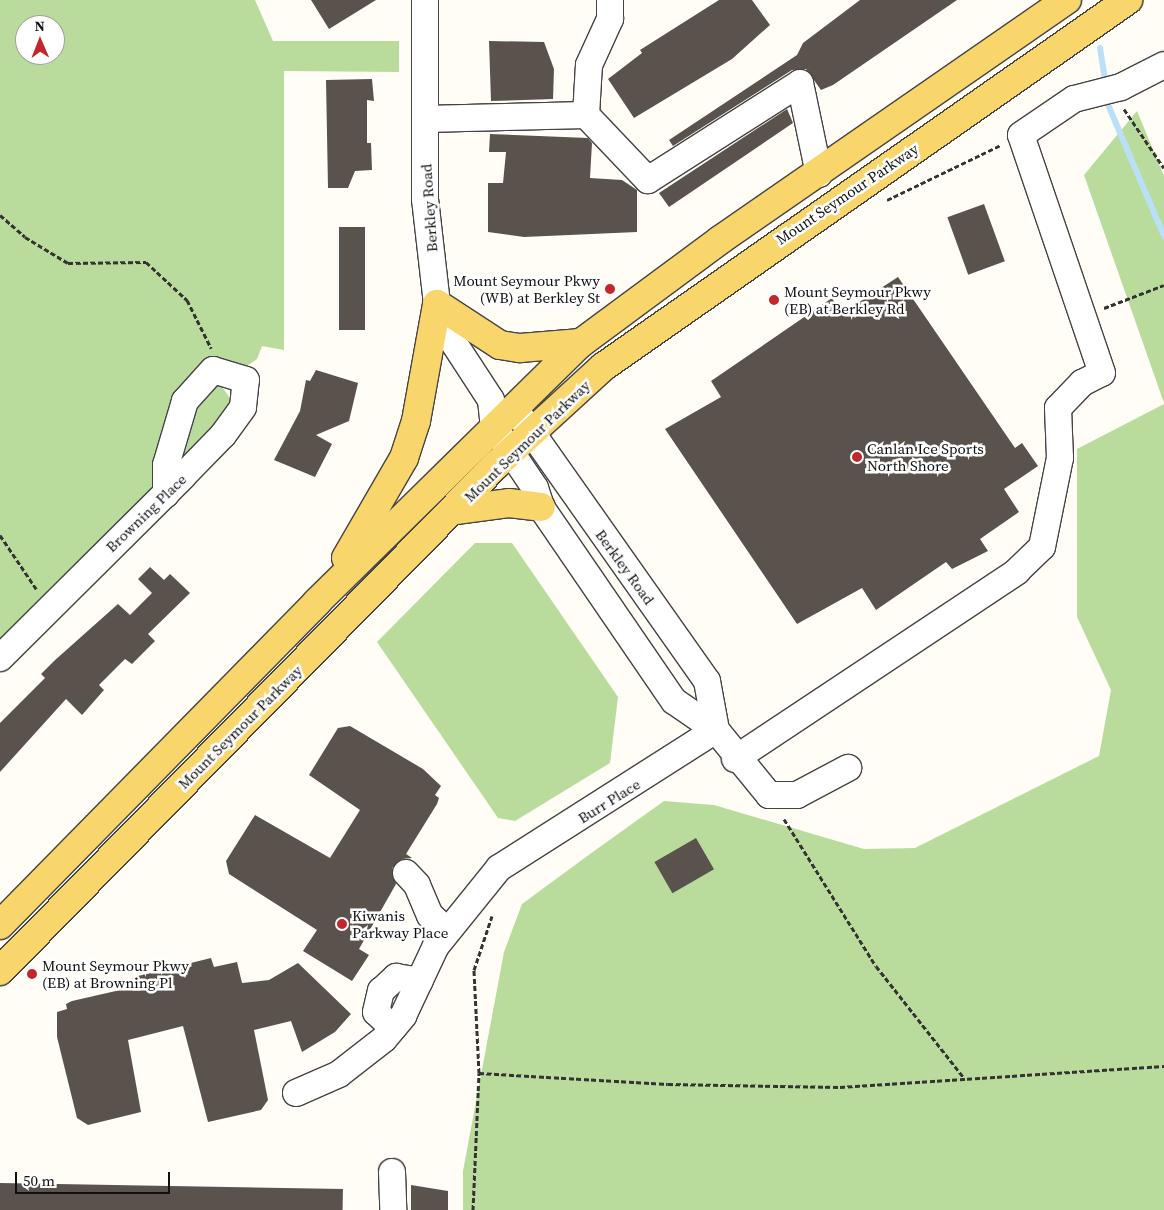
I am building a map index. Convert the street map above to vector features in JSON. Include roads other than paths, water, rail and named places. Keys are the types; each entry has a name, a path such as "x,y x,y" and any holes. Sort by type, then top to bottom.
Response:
{"main road":[{"path":"0,925 317,602 494,427 502,404 720,240 819,174 1067,0"},
{"name":"Mount Seymour Parkway","path":"0,970 456,510 511,452 603,367 655,327 1128,0"},
{"path":"317,602 404,458 416,421 437,304 500,345 520,348 581,343"},
{"path":"456,510 509,503 541,508"}],"street":[{"name":"Berkley Road","path":"425,0 425,199 437,304 446,331 502,404 531,434 707,681 716,730"},
{"path":"610,0 610,19 589,65 586,115 648,180 800,83 819,174"},
{"path":"735,759 1016,572 1042,547 1060,458 1058,408 1082,382 1102,373 1085,316 1021,134 1074,99 1111,90 1164,65"},
{"path":"425,119 586,115"},
{"name":"Browning Place","path":"0,658 166,494 223,435 243,408 246,380 213,370 185,401 166,465 166,494"},
{"name":"Berkley Road","path":"494,427 535,488 541,508 674,701 716,730 735,759 769,795 797,796 848,768"},
{"name":"Burr Place","path":"296,1093 350,1067 393,1028 447,931 499,868 716,730"},
{"path":"406,873 418,885 433,919 447,931"},
{"path":"392,1172 393,1210"}],"waterway":[{"path":"1100,48 1106,84"},
{"path":"1109,107 1164,236"}],"place":[{"name":"Mount Seymour Pkwy (WB) at Berkley St","path":"610,289"},
{"name":"Mount Seymour Pkwy (EB) at Berkley Rd","path":"774,300"},
{"name":"Canlan Ice Sports North Shore","path":"857,457"},
{"name":"Kiwanis Parkway Place","path":"342,924"},
{"name":"Mount Seymour Pkwy (EB) at Browning Pl","path":"32,974"}]}
